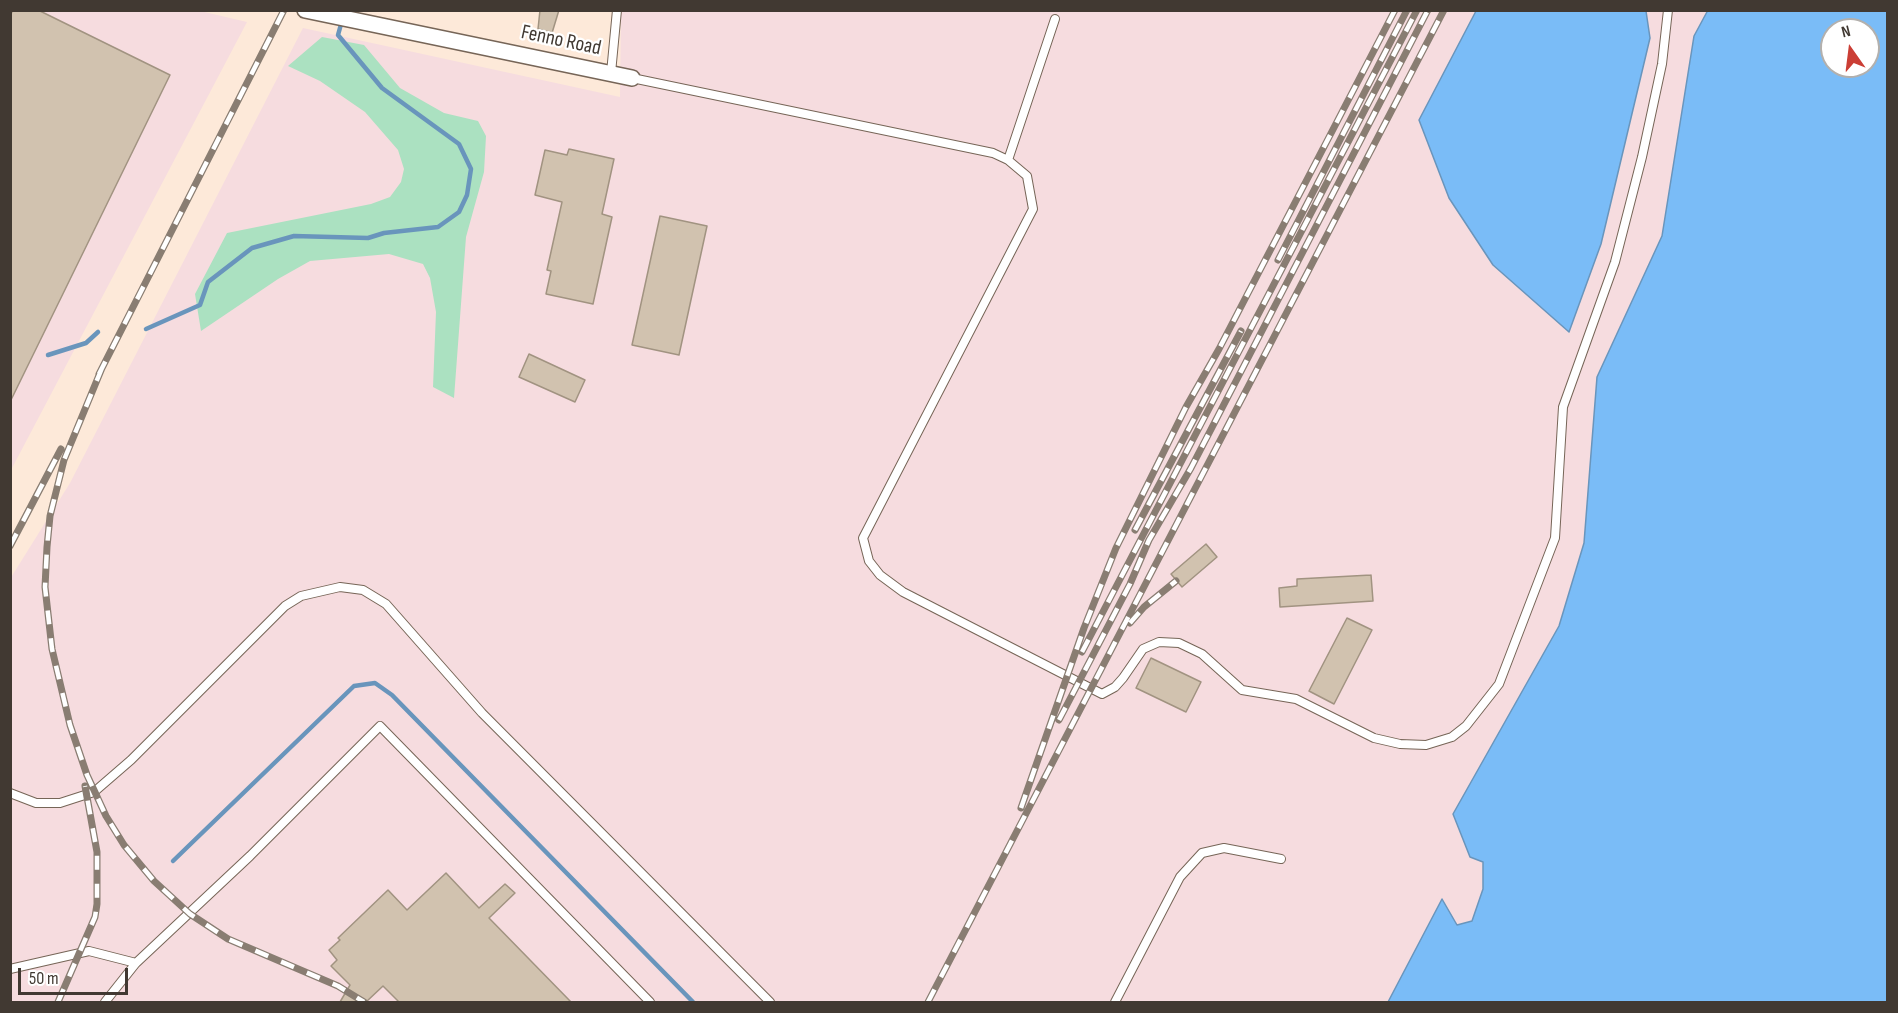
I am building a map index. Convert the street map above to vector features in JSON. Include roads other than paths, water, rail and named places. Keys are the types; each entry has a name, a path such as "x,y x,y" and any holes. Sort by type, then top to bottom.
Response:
{"street":[{"name":"Fenno Road","path":"305,10 632,78"}],"lane":[{"path":"611,73 617,10"},
{"path":"632,78 993,153 1008,160 1027,176 1033,209 863,538 869,561 880,575 903,592 1102,694 1115,687 1124,678 1143,649 1159,642 1179,643 1202,654 1242,690 1296,699 1374,738 1400,744 1426,745 1452,737 1466,726 1499,684 1555,538 1563,407 1615,262 1662,64 1668,10"},
{"path":"1008,160 1055,19"},
{"path":"10,793 36,803 60,803 94,792 131,760 285,606 301,596 340,587 363,590 386,604 482,713 770,1002"},
{"path":"105,1002 136,963 250,856 380,726 651,1002"},
{"path":"1115,1002 1180,877 1202,853 1224,848 1281,859"},
{"path":"10,969 89,951 136,963"}],"water":[{"path":"1708,10 1887,11 1887,1002 1388,1002 1442,899 1457,925 1472,921 1483,889 1483,862 1470,857 1453,814 1559,626 1584,543 1597,377 1662,236 1694,36"},
{"path":"1476,11 1646,11 1650,38 1601,244 1569,332 1493,265 1449,198 1419,120"}],"waterway":[{"path":"146,329 200,305 208,282 252,248 294,236 368,238 384,233 438,227 459,212 467,195 471,169 459,144 382,88 338,35 345,10"},
{"path":"48,355 86,343 98,332"},
{"path":"173,861 354,686 375,683 392,695 693,1002"}],"railway":[{"path":"99,374 284,10"},
{"path":"1021,808 1084,628 1116,548 1186,407 1219,349 1395,10"},
{"path":"1278,260 1407,10"},
{"path":"1082,652 1417,10"},
{"path":"1059,720 1130,584 1149,540 1191,468 1428,10"},
{"path":"928,1002 1444,10"},
{"path":"1135,530 1241,331"},
{"path":"102,368 64,460 50,516 45,587 52,649 70,725 87,775 106,816 124,845 154,881 190,914 228,939 338,986 364,1002"},
{"path":"10,546 61,449"},
{"path":"1130,623 1144,607 1176,581"},
{"path":"58,1002 95,917 97,904 97,852 85,786"}]}
